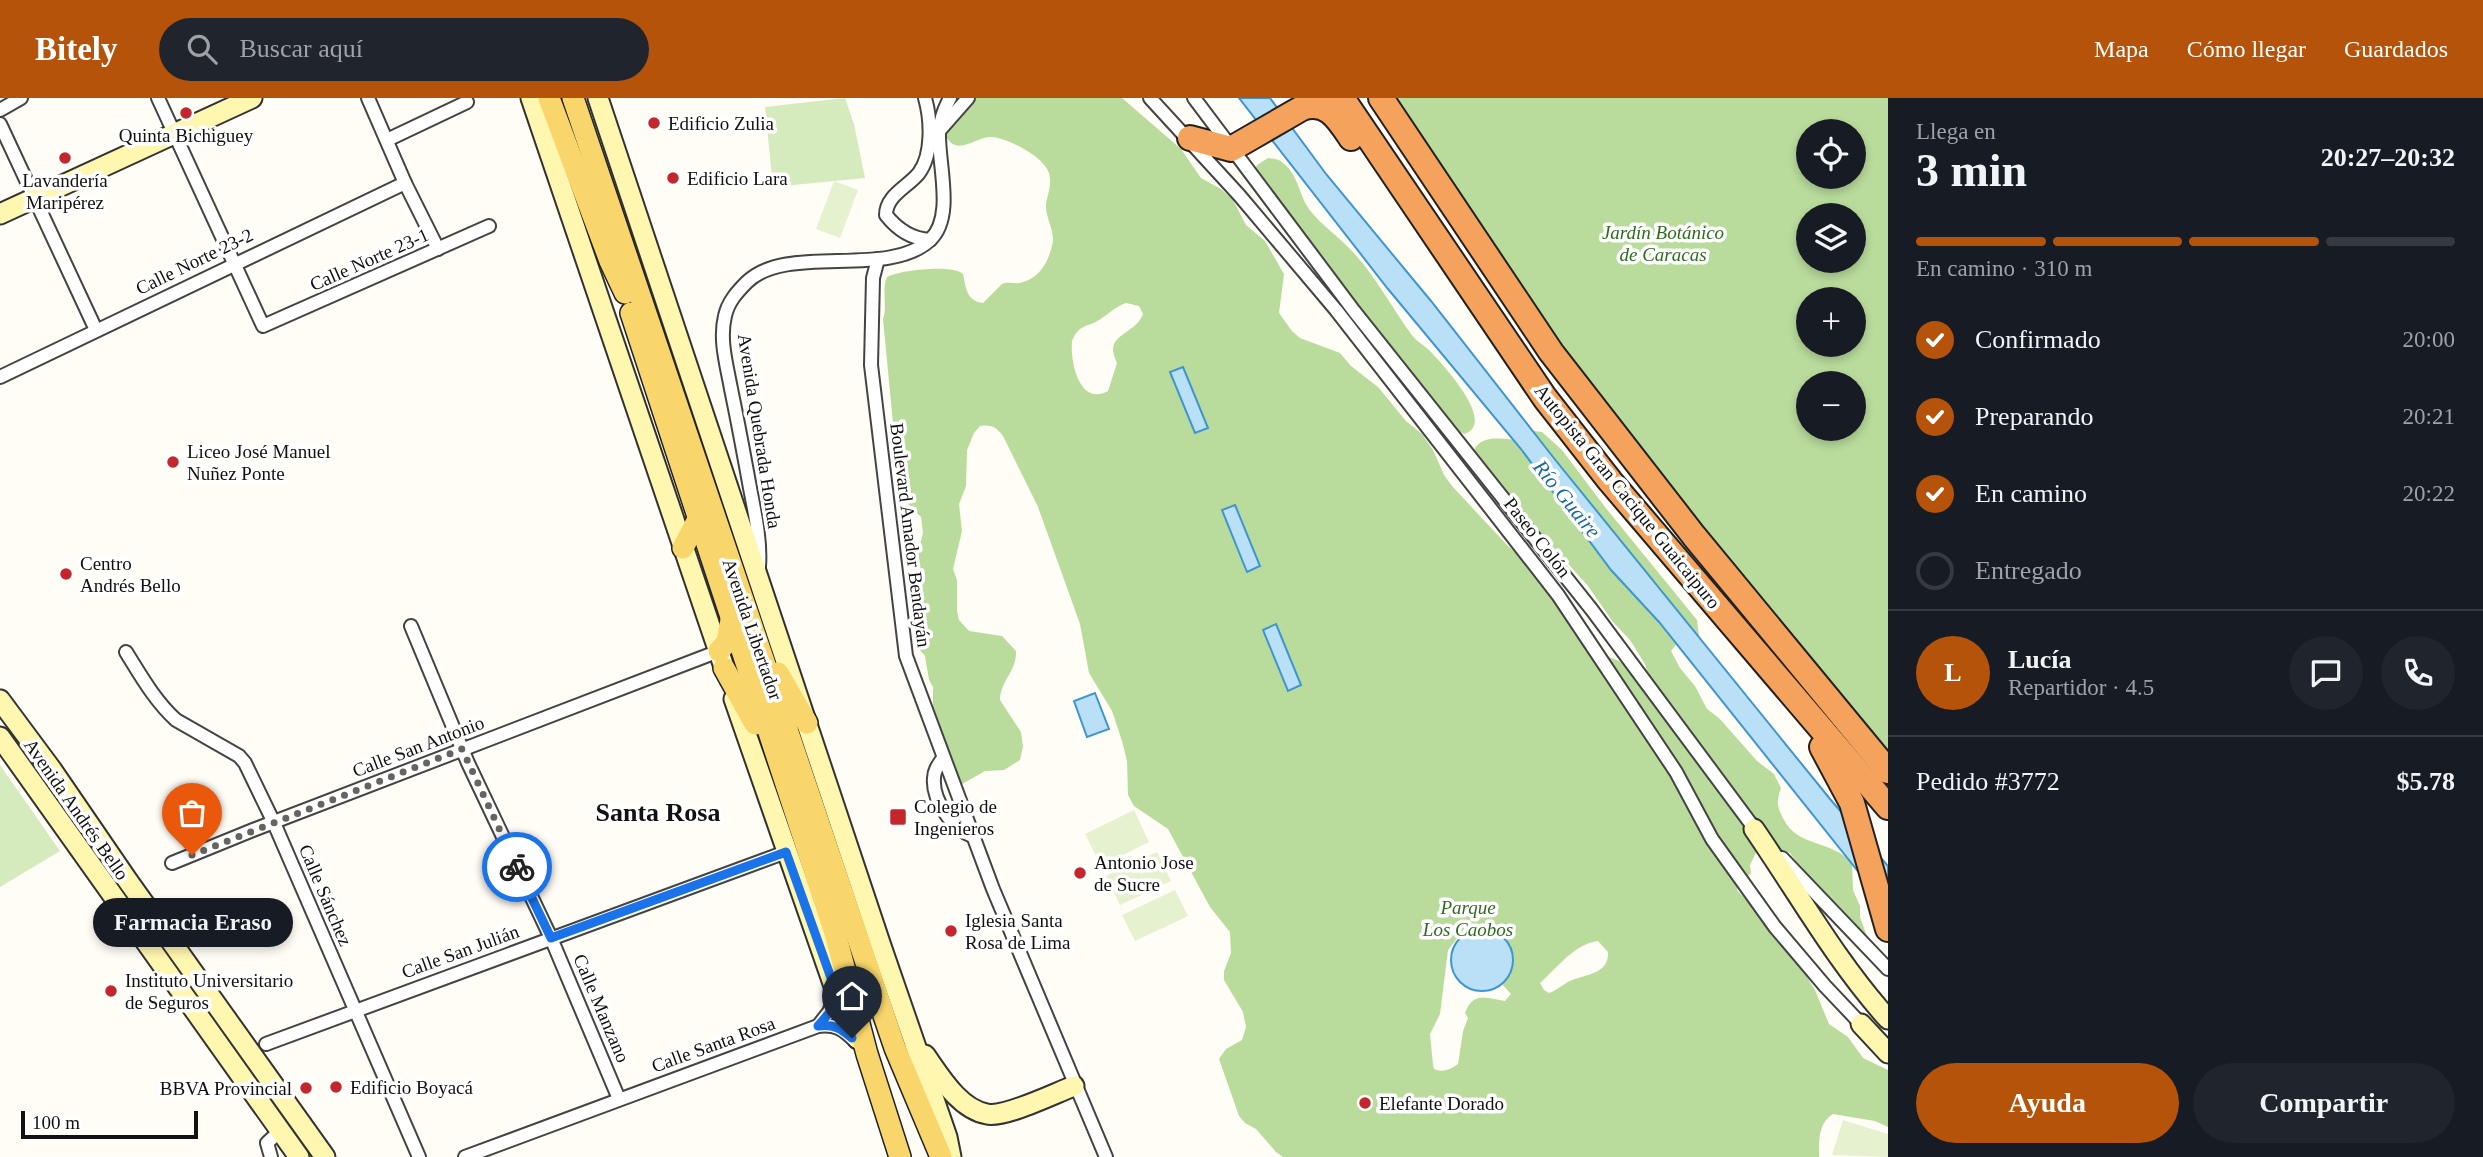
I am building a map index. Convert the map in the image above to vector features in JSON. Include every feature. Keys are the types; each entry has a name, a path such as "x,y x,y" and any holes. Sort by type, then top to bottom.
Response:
{"highway":[{"name":"Autopista Gran Cacique Guaicaipuro","path":"1342,98 1552,408 1610,481 1888,807"},
{"name":"Autopista Gran Cacique Guaicaipuro","path":"1381,98 1551,352 1694,536 1888,771"},
{"path":"1190,138 1237,146 1302,108 1315,106 1335,115 1363,154 1415,204"},
{"path":"1796,697 1852,803 1888,929"}],"main road":[{"path":"0,214 252,98"},
{"name":"Avenida Libertador","path":"531,98 786,852 836,992 849,1023 867,1054"},
{"path":"549,98 610,261 625,293"},
{"name":"Avenida Libertador","path":"561,98 597,181 625,293 698,519 740,617 788,791 835,933 867,1054 900,1157"},
{"name":"Avenida Libertador","path":"573,98 597,181 740,617 895,1048 941,1157"},
{"path":"584,98 600,158 597,181"},
{"name":"Avenida Libertador","path":"598,98 947,1138 951,1157"},
{"path":"683,548 698,519"},
{"path":"788,791 721,660 740,617 807,723"},
{"name":"Avenida Andrés Bello","path":"0,700 325,1157"},
{"name":"Avenida Andrés Bello","path":"0,737 299,1157"},
{"path":"1754,829 1800,894 1834,951 1888,1019"},
{"path":"1861,1024 1888,1044"},
{"path":"1861,1024 1888,1054"},
{"path":"913,1038 945,1083 975,1110 987,1115 1003,1114 1074,1086"}],"street":[{"path":"0,110 21,98"},
{"path":"158,98 235,262"},
{"path":"368,98 405,183 438,249"},
{"path":"925,98 929,127 925,160 920,172 889,202 886,215 911,235 930,240 942,222 939,131 941,118 950,98"},
{"path":"939,131 968,98"},
{"name":"Paseo Colón","path":"1150,98 1190,138 1336,310 1558,595 1654,738 1712,839 1775,927 1861,1024"},
{"name":"Paseo Colón","path":"1194,98 1237,146 1354,310 1592,610 1754,829 1888,969"},
{"path":"387,140 467,102"},
{"path":"0,124 96,330"},
{"name":"Calle Norte 23-2","path":"0,377 235,262 405,183"},
{"name":"Calle Norte 23-1","path":"235,262 263,326 489,226"},
{"name":"Avenida Quebrada Honda","path":"758,574 760,551 722,335 728,306 749,280 762,271 794,264 878,259 908,252 930,240"},
{"name":"Boulevard Amador Bendayán","path":"878,259 873,278 871,365 903,638 911,670 973,836 1074,1086 1106,1157"},
{"name":"Calle Manzano","path":"411,626 462,749 551,938 619,1099"},
{"name":"Calle Sánchez","path":"126,652 160,704 176,720 239,756 245,763 274,823 419,1157"},
{"name":"Calle San Antonio","path":"172,863 462,749 721,660"},
{"path":"943,758 936,769 934,785 953,825 964,834 973,836"},
{"name":"Calle San Julián","path":"266,1044 786,852"},
{"path":"818,1026 830,1012 836,992"},
{"path":"818,1026 831,1025 841,1028 867,1054"},
{"name":"Calle Santa Rosa","path":"465,1157 818,1026"},
{"path":"271,1157 267,1143 281,1131"}],"green space":[{"path":"845,98 854,124 865,178 773,187 765,107"},
{"name":"Parque Los Caobos","path":"972,98 1122,98 1181,149 1201,178 1221,189 1233,200 1246,225 1265,241 1284,274 1279,313 1292,331 1300,338 1340,353 1351,366 1378,387 1406,421 1422,434 1452,486 1508,546 1530,565 1579,637 1603,655 1617,660 1646,678 1648,674 1645,664 1630,640 1613,622 1588,586 1491,478 1474,450 1483,441 1524,440 1534,431 1542,432 1562,450 1697,620 1699,636 1678,642 1671,651 1707,709 1719,718 1757,761 1774,774 1781,788 1778,797 1780,811 1790,829 1806,839 1835,850 1852,863 1853,890 1868,939 1823,899 1790,853 1760,844 1750,865 1751,873 1737,890 1752,906 1773,910 1775,918 1806,969 1807,977 1829,1024 1848,1037 1863,1058 1888,1070 1888,1127 1875,1121 1833,1114 1822,1127 1819,1157 1283,1157 1256,1129 1245,1123 1239,1116 1219,1059 1226,1049 1242,1040 1246,1027 1243,1012 1224,980 1224,971 1231,953 1230,932 1210,907 1168,829 1134,806 1128,795 1127,761 1122,741 1112,711 1089,673 1080,624 1038,507 1004,438 991,426 980,426 967,450 966,486 959,504 962,531 953,569 957,580 959,620 969,631 1002,636 1016,651 1016,658 1000,700 1021,732 1023,746 1020,760 1004,770 985,771 957,787 933,723 933,687 929,680 925,656 915,637 911,578 923,533 921,517 900,496 883,319 885,282 887,277 893,274 914,270 949,269 963,274 970,296 983,303 1002,284 1020,283 1039,273 1048,258 1053,240 1046,209 1050,177 1040,160 1015,144 998,138 985,138 960,146 949,141 944,133","holes":["1126,303 1139,306 1143,314 1133,327 1121,335 1114,346 1113,353 1117,363 1108,391 1090,393 1078,380 1072,341 1082,328","1480,929 1493,935 1499,981 1511,994 1505,1001 1487,998 1473,1001 1465,1013 1468,1018 1463,1031 1458,1064 1441,1071 1434,1069 1430,1034 1440,1014 1448,950 1458,937","1598,941 1608,952 1602,968 1571,980 1549,993 1544,990 1540,983 1559,964 1589,943"]},
{"name":"Jardín Botánico de Caracas","path":"1398,98 1888,98 1888,752 1632,443 1521,290"},
{"path":"1268,158 1280,161 1288,168 1309,209 1360,260 1411,334 1455,380 1471,406 1475,418 1473,428 1464,434 1446,419 1253,174 1257,165"},
{"path":"834,181 858,190 840,238 816,229"},
{"path":"0,765 60,851 0,887"},
{"path":"1134,810 1149,842 1101,866 1085,834"},
{"path":"1157,852 1171,881 1120,905 1106,876"},
{"path":"1175,890 1188,916 1135,941 1122,915"},
{"path":"1843,1120 1888,1134 1888,1157 1832,1155"}],"water":[{"name":"Río Guaire","path":"1239,98 1270,98 1326,174 1431,301 1553,457 1830,799 1888,866 1888,909 1659,622 1611,570 1521,449 1388,289"},
{"path":"1183,367 1208,428 1195,433 1170,372"},
{"path":"1235,505 1260,566 1247,572 1222,510"},
{"path":"1276,624 1301,685 1288,691 1263,630"},
{"path":"1095,693 1109,729 1087,737 1074,701"},
{"path":"1482,929 1504,938 1513,960 1504,982 1482,991 1460,982 1451,960 1460,938"}],"way so far":[{"path":"192,855 462,749 517,867"}],"place":[{"name":"Quinta Bichiguey","path":"186,113"},
{"name":"Edificio Zulia","path":"654,123"},
{"name":"Lavandería Maripérez","path":"65,158"},
{"name":"Edificio Lara","path":"673,178"},
{"name":"Liceo José Manuel Nuñez Ponte","path":"173,462"},
{"name":"Centro Andrés Bello","path":"66,574"},
{"name":"Colegio de Ingenieros","path":"898,817"},
{"name":"Farmacia Eraso","path":"192,855"},
{"name":"Antonio Jose de Sucre","path":"1080,873"},
{"name":"Iglesia Santa Rosa de Lima","path":"951,931"},
{"name":"Instituto Universitario de Seguros","path":"111,991"},
{"name":"Edificio Boyacá","path":"336,1087"},
{"name":"BBVA Provincial","path":"306,1088"},
{"name":"Elefante Dorado","path":"1365,1103"}],"district":[{"name":"Santa Rosa","path":"658,812"}],"route":[{"path":"517,867 551,938 786,852 836,992 830,1012 818,1026 831,1025 841,1028 852,1038"}]}
